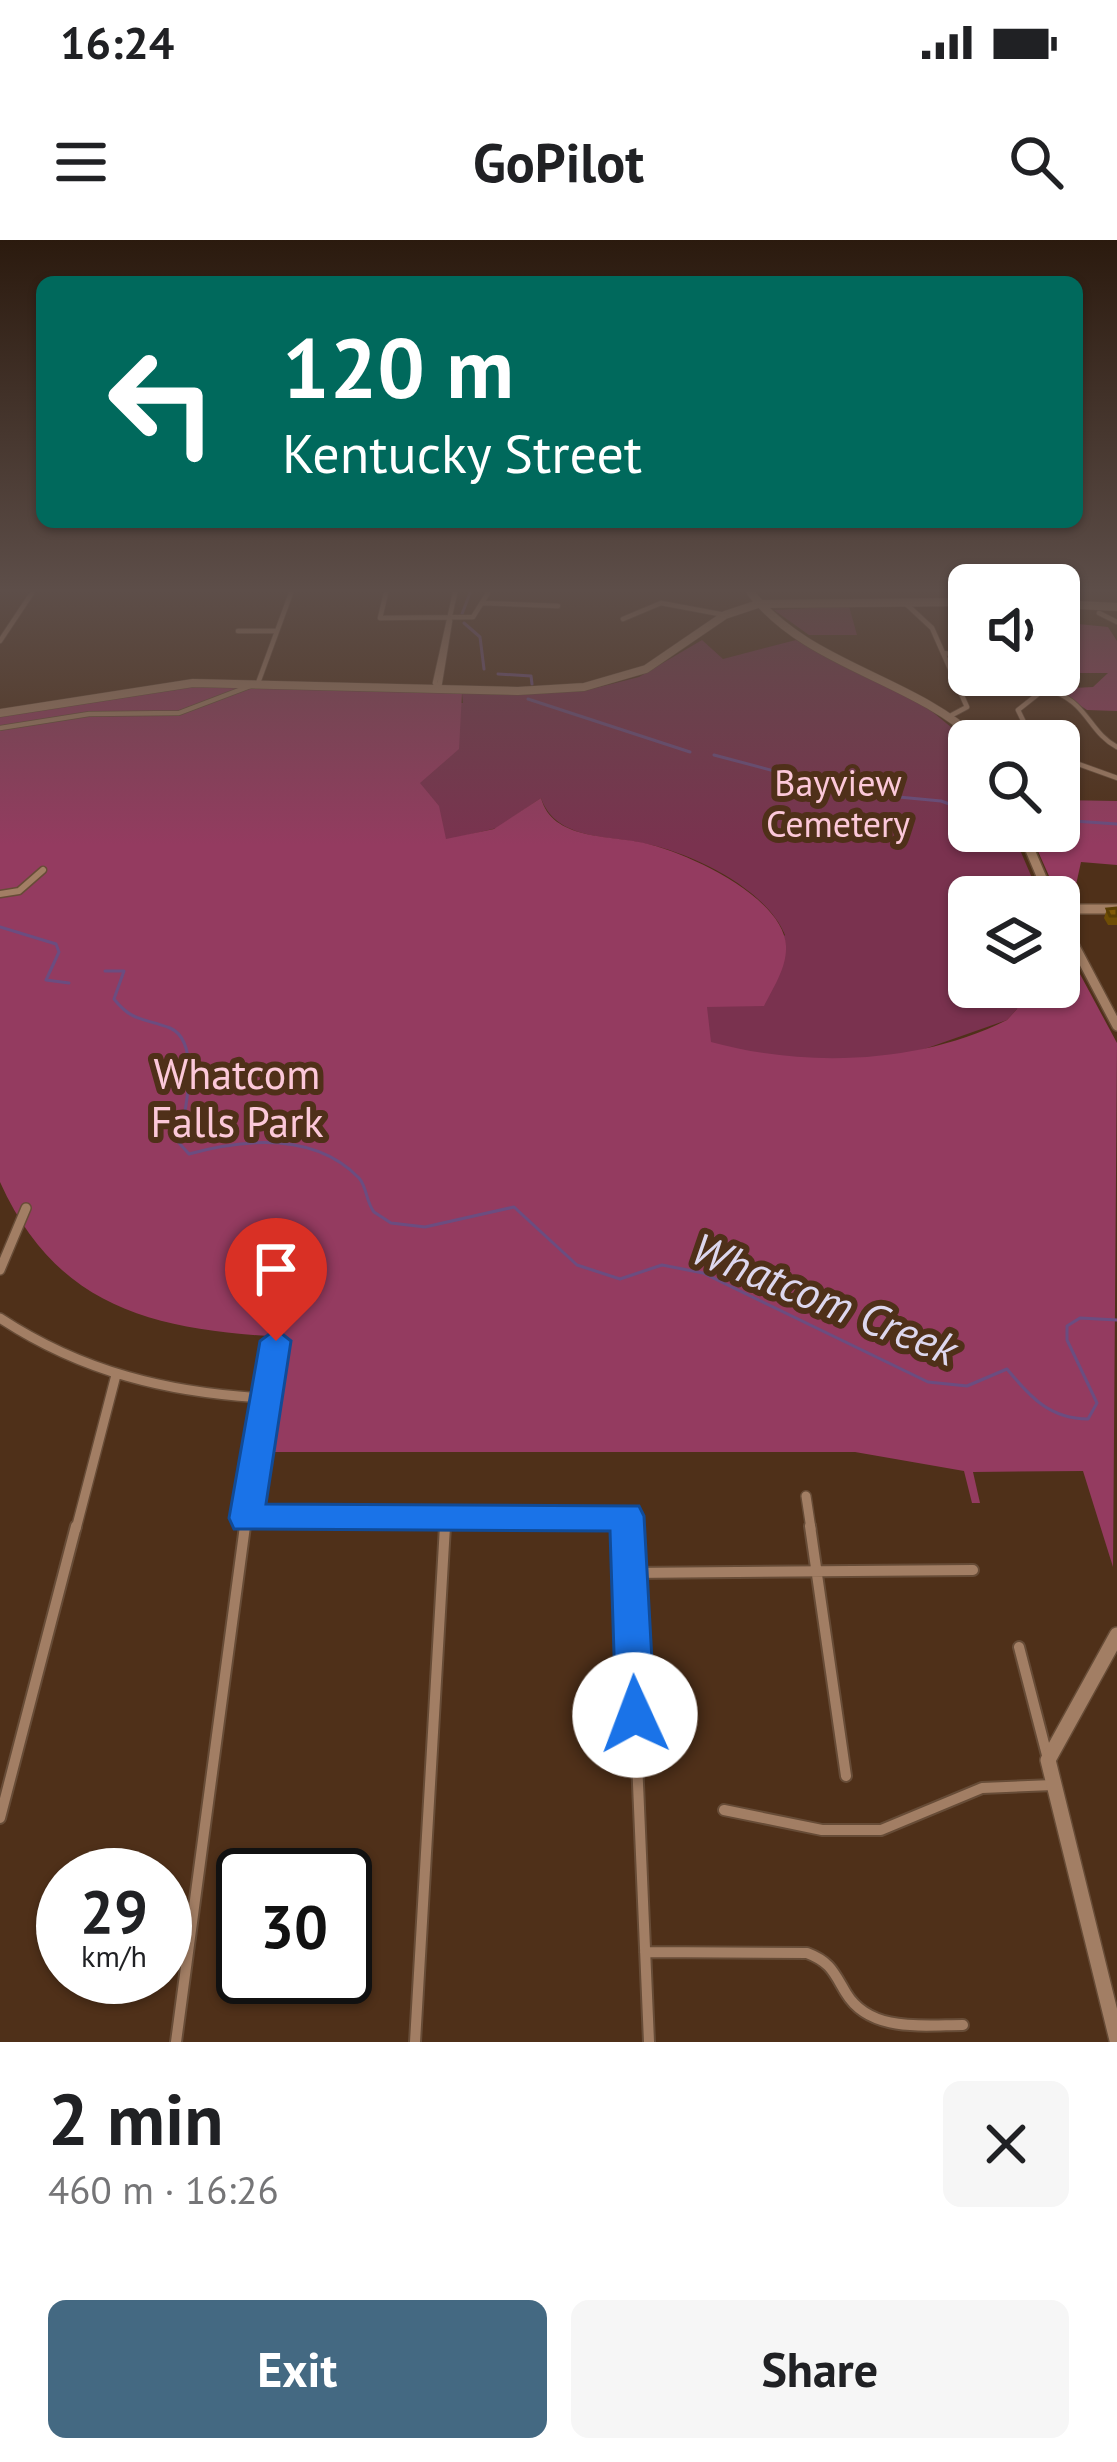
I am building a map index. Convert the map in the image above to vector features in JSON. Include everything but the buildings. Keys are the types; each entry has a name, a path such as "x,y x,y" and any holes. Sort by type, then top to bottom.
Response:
{"main road":[{"path":"0,713 146,686 258,683 548,691 620,677"}],"street":[{"path":"0,728 89,714 179,712 258,683 260,677"},
{"path":"439,688 441,677"},
{"path":"878,677 957,720"},
{"path":"952,715 967,708 962,696"},
{"path":"1023,720 1018,710 1036,696"},
{"path":"1059,696 1072,701 1093,732 1117,747"},
{"path":"1080,765 1117,778"},
{"path":"0,894 19,891 43,870"},
{"path":"1080,912 1117,909"},
{"path":"1080,954 1117,1026"},
{"path":"0,1270 26,1208"},
{"path":"0,1318 26,1338 116,1376 196,1394 266,1398"},
{"path":"176,2042 246,1518 276,1341"},
{"path":"0,1818 116,1376"},
{"path":"806,1496 846,1776"},
{"path":"246,1518 627,1516 649,2042"},
{"path":"415,2042 446,1517"},
{"path":"629,1573 973,1570"},
{"path":"1048,1760 1117,1635"},
{"path":"1019,1646 1117,2040"},
{"path":"724,1810 822,1830 881,1830 913,1821 982,1788 1054,1785"},
{"path":"645,1952 807,1953 826,1959 841,1973 854,2004 888,2024 963,2025"}],"green space":[{"name":"Bayview Cemetery","path":"639,677 870,677 923,704 948,725 948,852 1021,852 1031,876 948,876 948,1008 1017,1009 1007,1020 839,1079 168,929 382,702 463,703 462,693 584,691","holes":["541,798 548,812 571,829 666,849 706,865 745,889 776,918 785,935 706,1006 710,1041 447,840 497,828"]},
{"path":"1104,677 1117,677 1117,711 1087,710 1066,696 1080,696 1080,688 1093,687"},
{"name":"Whatcom Falls Park","path":"207,686 462,693 459,749 420,783 439,806 446,839 494,829 541,798 547,812 569,829 662,848 730,880 769,910 786,946 779,977 764,1006 707,1007 711,1042 785,1056 900,1053 973,1035 1007,1020 1017,1008 1080,1008 1080,974 1117,1043 1113,1567 1083,1471 973,1472 980,1503 972,1503 964,1471 855,1452 267,1452 284,1337 193,1328 115,1304 81,1285 50,1259 23,1225 0,1182 0,717 117,694"},
{"path":"1080,800 1117,801 1117,865 1081,862 1078,876 1049,876 1038,852 1080,852"}],"waterway":[{"path":"531,677 532,684"},
{"path":"528,699 690,752"},
{"path":"714,755 873,797"},
{"path":"888,796 948,804"},
{"path":"1080,821 1117,824"},
{"name":"Whatcom Creek","path":"0,927 56,944 59,952 46,980 69,983"},
{"name":"Whatcom Creek","path":"105,971 124,971 114,999 127,1012 170,1028 186,1048 189,1081 179,1143 189,1154 255,1143 300,1146 321,1153 359,1178 374,1212 391,1223 425,1227 514,1207 577,1265 620,1279 662,1265 703,1273 928,1382 967,1386 1007,1369 1042,1404 1075,1418 1088,1419 1097,1403 1067,1340 1067,1326 1080,1318 1117,1320"}],"route":[{"path":"276,1341 246,1518 627,1516 635,1715"}]}
